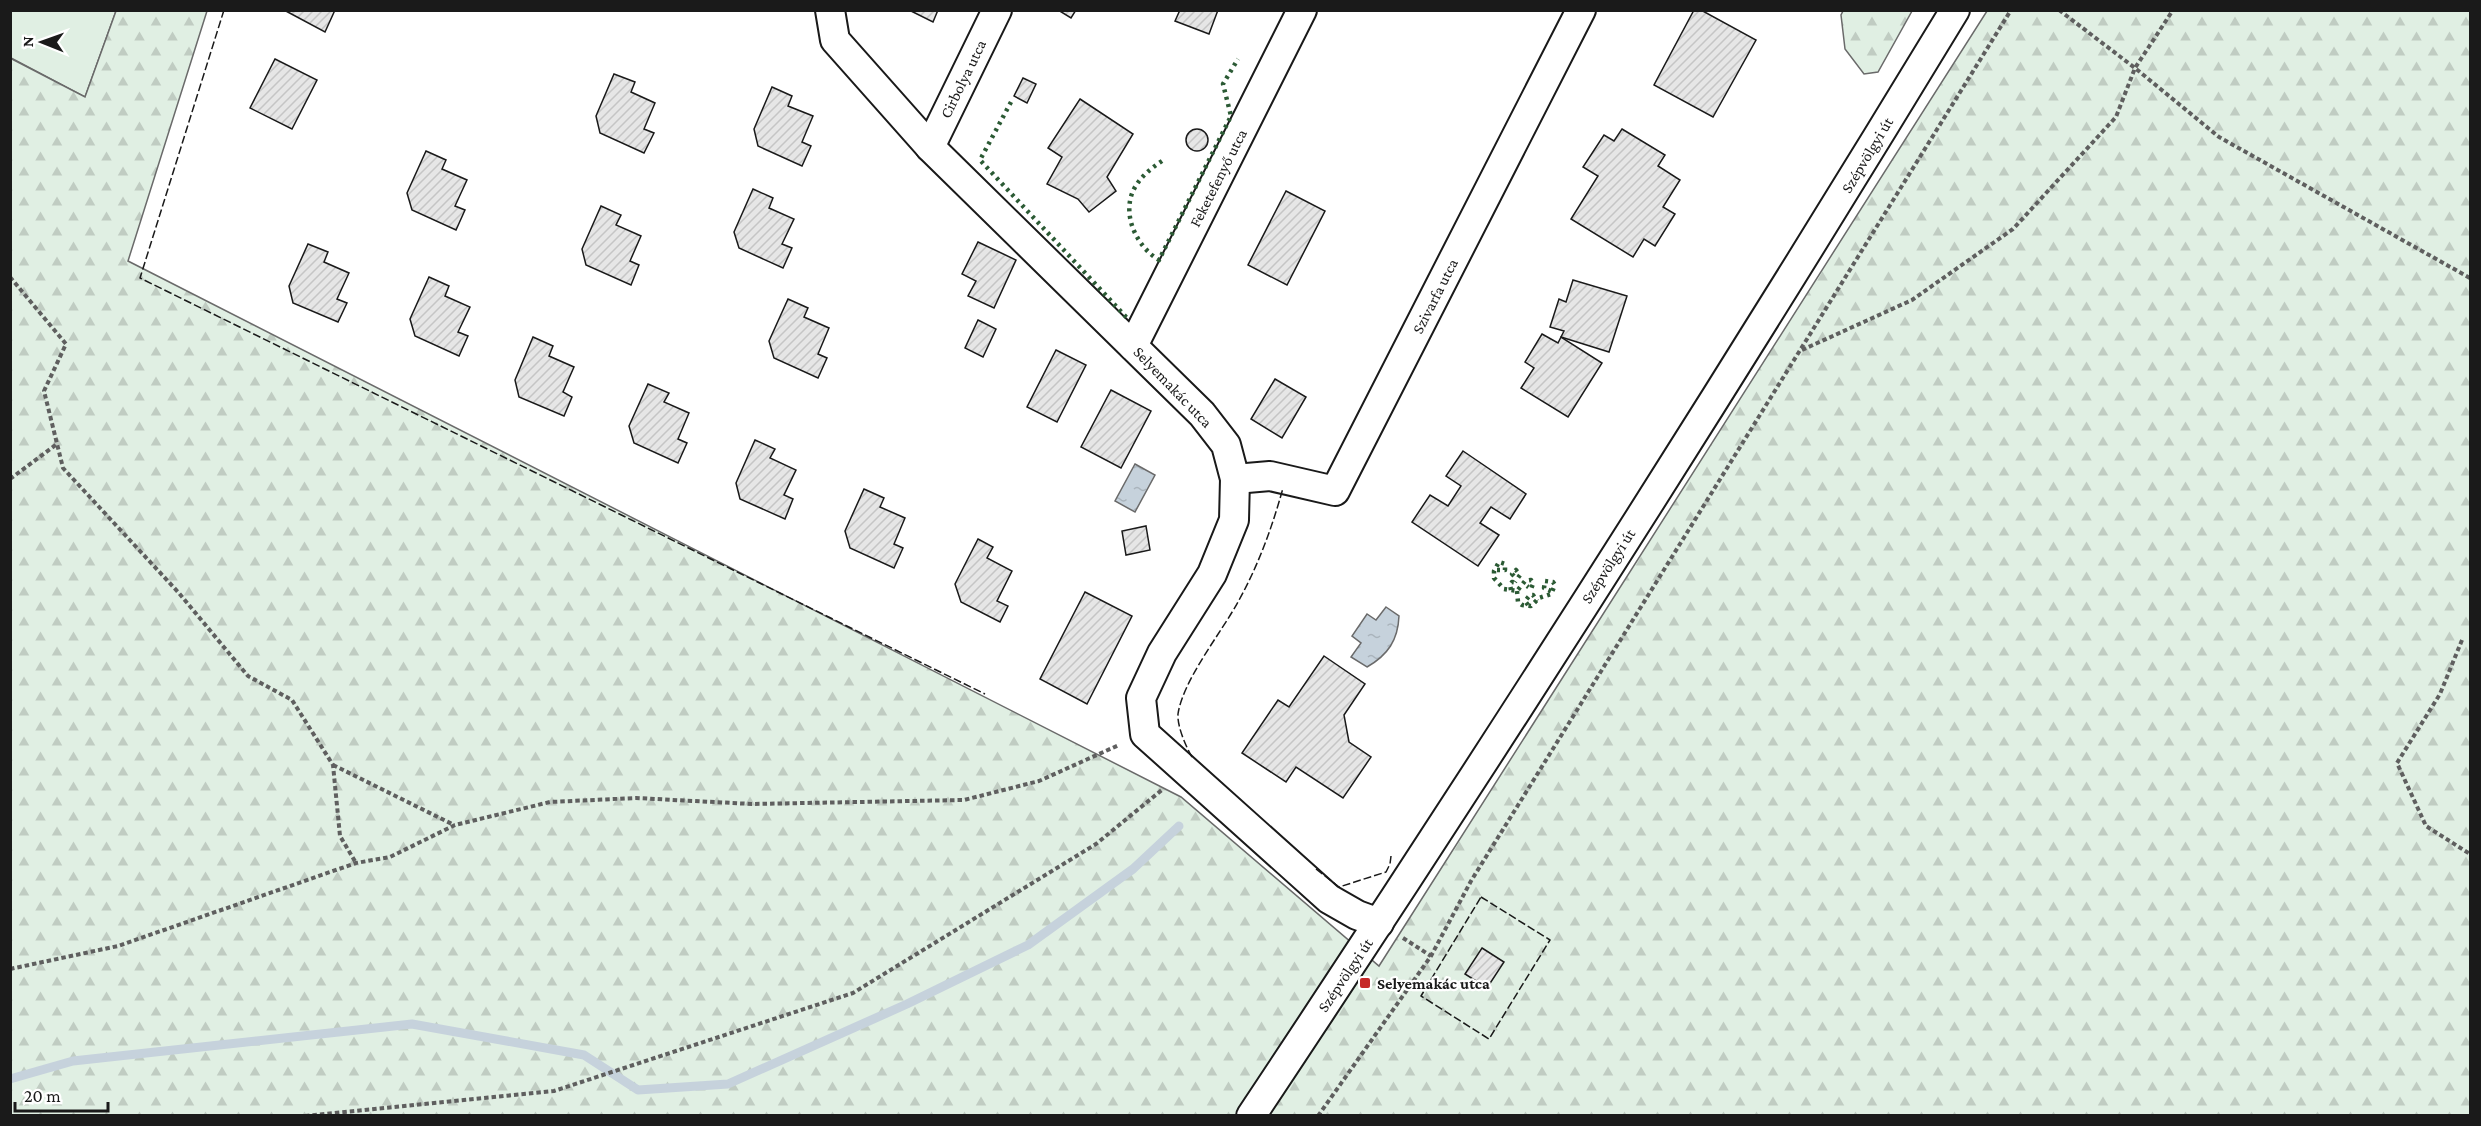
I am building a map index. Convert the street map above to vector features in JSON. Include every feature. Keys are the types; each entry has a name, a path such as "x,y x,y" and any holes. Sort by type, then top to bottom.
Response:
{"street":[{"name":"Selyemakác utca","path":"830,10 835,40 930,147 1208,421 1226,445 1235,479 1234,520 1212,574 1162,653 1141,698 1145,734"},
{"name":"Cirbolya utca","path":"930,147 996,10"},
{"name":"Feketefenyő utca","path":"1133,346 1302,10"},
{"name":"Szivarfa utca","path":"1235,479 1270,476 1335,491 1581,10"},
{"name":"Szépvölgyi út","path":"1251,1116 1379,923 1804,259 1955,10"},
{"path":"1145,734 1329,899 1357,915 1379,923"}],"path":[{"path":"1318,1116 1431,956 1471,881 2011,10"},
{"path":"2059,10 2135,68 2219,137 2470,278"},
{"path":"1800,350 1912,300 2013,229 2116,117 2135,68 2173,10"},
{"path":"10,277 66,344 44,391 63,468 178,592 248,676 292,700 333,765 340,836 356,864"},
{"path":"10,479 57,444"},
{"path":"2462,640 2440,694 2397,763 2426,826 2470,854"},
{"path":"10,969 118,946 356,864 390,857 455,825 550,802 636,798 752,804 964,800 1039,781 1145,734"},
{"path":"333,765 455,825"},
{"path":"304,1116 554,1091 853,993 1096,844 1186,769"}],"green space":[{"path":"10,11 116,11 85,97 11,58"},
{"path":"116,11 207,11 128,261 1181,797 1379,966 1987,11 2470,11 2470,1115 11,1115 10,58 85,97"},
{"path":"1843,11 1912,11 1878,72 1864,74 1845,49 1841,15"}],"water":[{"path":"1135,464 1155,475 1135,512 1115,501"},
{"path":"1386,607 1399,616 1397,632 1386,652 1367,667 1351,657 1361,643 1352,636 1367,614 1376,620"}],"building":[{"path":"284,10 335,10 325,32"},
{"path":"909,10 938,10 933,22"},
{"path":"1058,10 1076,10 1071,18"},
{"path":"1180,10 1218,10 1209,34 1175,21"},
{"path":"1694,10 1701,10 1756,40 1713,117 1654,85"},
{"path":"275,59 317,80 292,129 250,108"},
{"path":"614,74 635,82 631,92 655,103 644,129 654,133 644,153 600,133 596,116"},
{"path":"1023,78 1036,84 1027,103 1014,96"},
{"path":"772,87 792,96 788,106 813,116 802,142 811,146 802,166 758,146 754,129"},
{"path":"1080,99 1133,134 1107,177 1116,191 1089,212 1078,199 1047,184 1062,157 1048,148"},
{"path":"1197,129 1205,132 1208,140 1205,148 1197,151 1189,148 1186,140 1189,132"},
{"path":"1622,129 1665,155 1658,166 1680,180 1663,207 1675,214 1655,246 1644,239 1633,257 1571,219 1598,176 1583,167 1604,135 1614,141"},
{"path":"426,151 446,160 442,169 467,180 455,206 465,210 456,230 412,210 407,193"},
{"path":"753,189 773,198 769,208 794,219 782,244 792,248 783,268 739,248 734,232"},
{"path":"1286,191 1325,211 1287,285 1248,265"},
{"path":"601,206 621,215 616,225 641,236 630,261 639,265 631,285 586,265 582,249"},
{"path":"978,242 1016,260 994,308 968,296 976,281 962,274"},
{"path":"308,244 328,252 324,262 349,273 337,299 347,303 338,322 293,303 289,286"},
{"path":"429,277 449,286 445,296 470,307 458,332 468,336 459,356 415,336 410,319"},
{"path":"1573,280 1627,296 1609,352 1561,337 1564,331 1550,327 1559,299 1566,302"},
{"path":"788,299 808,308 804,317 829,328 818,354 827,358 818,378 774,358 769,341"},
{"path":"978,320 996,329 983,357 965,348"},
{"path":"1542,334 1558,343 1561,337 1602,363 1568,417 1521,388 1534,368 1525,362"},
{"path":"533,337 553,346 549,356 574,367 563,392 572,397 564,416 519,397 515,380"},
{"path":"1056,350 1086,365 1057,422 1027,407"},
{"path":"1275,379 1306,397 1282,438 1251,419"},
{"path":"648,384 669,393 664,402 689,413 678,439 687,443 678,463 634,443 629,426"},
{"path":"1111,390 1151,411 1121,468 1081,447"},
{"path":"755,440 775,449 770,458 796,470 784,495 793,499 785,519 740,499 736,483"},
{"path":"1463,451 1526,494 1510,519 1491,507 1480,523 1499,535 1478,566 1412,522 1430,495 1448,506 1461,486 1446,476"},
{"path":"864,489 884,498 880,507 905,518 894,544 903,548 894,568 850,548 845,531"},
{"path":"1146,526 1150,550 1126,555 1122,531"},
{"path":"978,539 993,547 987,558 1012,571 997,601 1008,606 1000,622 961,602 955,584"},
{"path":"1085,592 1132,616 1087,704 1040,679"},
{"path":"1324,656 1365,684 1344,715 1349,742 1371,757 1343,798 1296,767 1286,782 1242,753 1278,700 1289,707"},
{"path":"1482,948 1504,962 1487,988 1465,974"}],"waterway":[{"path":"10,1079 73,1061 412,1024 584,1055 638,1090 728,1084 907,1004 1028,945 1133,869 1179,826"}],"hedge":[{"path":"1162,161 1145,174 1135,186 1129,210 1138,239 1159,260 1231,116 1223,84 1238,59"},
{"path":"1011,102 980,160 1127,318"},
{"path":"1497,570 1505,570 1505,564 1499,562 1494,571 1494,578 1504,589 1517,591 1525,581 1531,580 1533,584 1531,589 1527,586"},
{"path":"1514,576 1512,574 1516,570 1520,575 1515,582"},
{"path":"1517,591 1518,602 1531,606 1539,598 1551,594 1555,585 1553,582 1545,581 1544,588 1551,591"},
{"path":"1511,590 1512,582 1518,583"},
{"path":"1528,605 1525,601 1530,595 1533,595 1537,601"}],"fence":[{"path":"224,10 140,278 985,694"},
{"path":"1192,757 1179,724 1178,714 1181,701 1195,672 1252,575 1283,488"},
{"path":"1316,869 1339,887 1386,872 1391,856"},
{"path":"1481,897 1550,940 1489,1039 1421,996 1481,897"}],"place":[{"name":"Selyemakác utca","path":"1365,983"}]}
